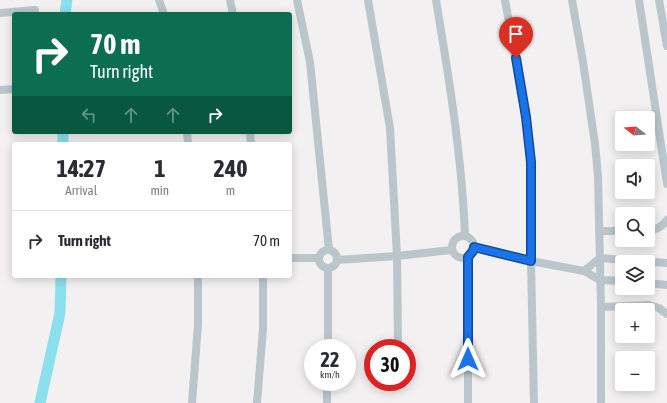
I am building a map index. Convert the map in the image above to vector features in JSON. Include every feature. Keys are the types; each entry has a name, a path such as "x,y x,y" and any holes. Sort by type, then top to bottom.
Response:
{"street":[{"path":"159,0 163,12"},
{"path":"230,0 233,12"},
{"path":"297,0 310,62 329,250"},
{"path":"368,0 390,128 397,256 398,339"},
{"path":"436,0 455,117 465,236"},
{"path":"506,0 526,117 531,162 531,261 534,403"},
{"path":"572,0 583,62 595,144 598,176 602,307 601,403"},
{"path":"639,0 667,184"},
{"path":"659,0 667,46"},
{"path":"0,13 35,10"},
{"path":"0,90 12,89"},
{"path":"655,230 667,220"},
{"path":"599,231 615,231"},
{"path":"459,236 465,236 472,240 474,247 473,251 468,257 463,259 454,255 452,244 454,239 459,236"},
{"path":"474,247 531,261 584,271 600,280 615,281"},
{"path":"329,250 334,252 337,260 333,267 328,268 322,266 319,258 321,253 329,250"},
{"path":"337,260 397,256 452,250"},
{"path":"468,257 468,403"},
{"path":"292,258 319,258"},
{"path":"584,271 600,258 667,263"},
{"path":"328,268 328,339"},
{"path":"192,403 198,324 198,278"},
{"path":"257,403 264,329 263,278"},
{"path":"655,284 667,285"},
{"path":"602,307 650,305 659,308 667,314"},
{"path":"327,391 327,403"}],"waterway":[{"path":"65,12 67,0"},
{"path":"63,134 63,142"},
{"path":"40,403 60,313 61,278"}],"route":[{"path":"468,359 468,257 471,255 474,247 531,261 531,162 526,117 516,58"}]}
